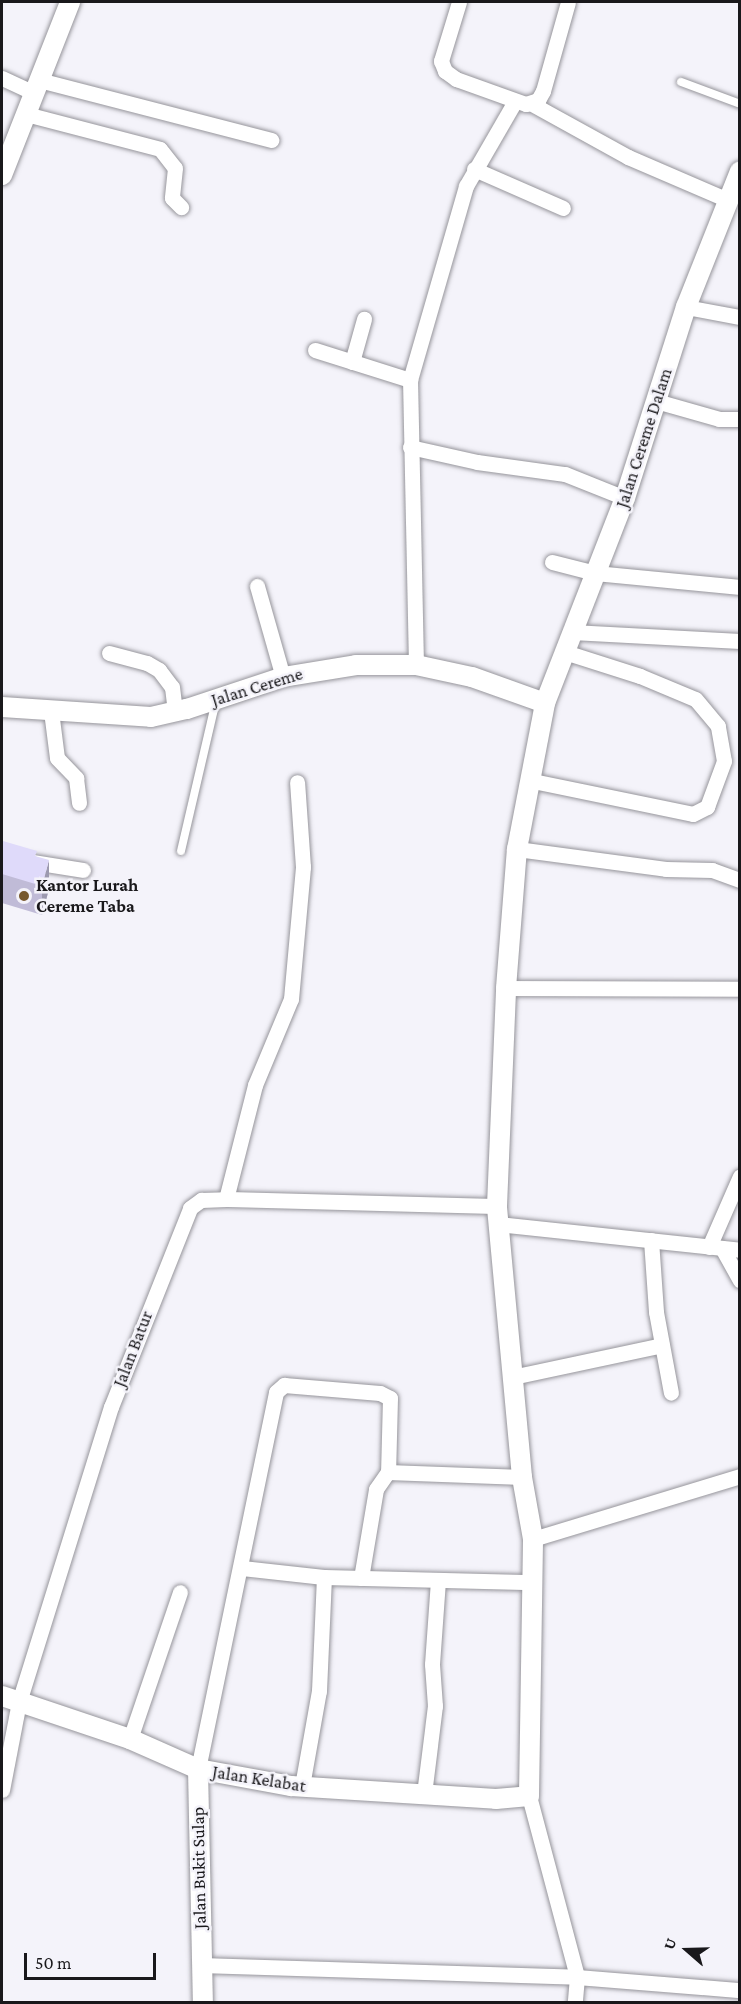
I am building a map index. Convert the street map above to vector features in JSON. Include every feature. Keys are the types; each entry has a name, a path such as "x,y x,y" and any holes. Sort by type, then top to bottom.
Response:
{"street":[{"path":"2,176 70,2"},
{"path":"459,2 441,61 445,71 515,101 532,104 628,158 728,200"},
{"path":"532,104 543,91 568,2"},
{"path":"2,78 271,140"},
{"path":"416,665 410,380 466,186 515,101"},
{"path":"26,114 160,149 175,168 172,198 181,207"},
{"path":"474,170 563,208"},
{"name":"Jalan Cereme Dalam","path":"529,1796 533,1539 522,1477 497,1215 506,988 517,849 528,780 545,703 625,498 686,307 740,171"},
{"path":"686,307 740,317"},
{"path":"352,362 364,319"},
{"path":"315,350 410,380"},
{"path":"656,401 719,419 740,419"},
{"path":"410,447 477,462 565,474 625,498"},
{"path":"552,562 595,573 740,587"},
{"path":"257,586 283,676"},
{"path":"572,632 740,641"},
{"path":"528,780 693,814 707,807 724,760 718,726 695,699 640,676 565,651"},
{"path":"109,654 147,663 159,670 172,687 175,712"},
{"name":"Jalan Cereme","path":"2,707 138,718 175,712 283,676 356,665 416,665 472,676 545,703"},
{"path":"51,711 57,758 76,778 79,803"},
{"path":"226,1199 255,1085 291,999 303,867 297,782"},
{"path":"517,849 666,869 712,870 740,880"},
{"path":"2,856 83,870"},
{"path":"506,988 740,989"},
{"path":"740,1176 716,1248 740,1280"},
{"name":"Jalan Batur","path":"2,1790 10,1699 111,1407 190,1208 201,1200 226,1199 497,1215 651,1240 740,1251"},
{"path":"651,1240 662,1345 671,1393"},
{"path":"512,1377 662,1345"},
{"path":"198,1769 242,1568 272,1400 280,1387 380,1393 390,1398 388,1472 376,1489 361,1578"},
{"path":"388,1472 522,1477"},
{"path":"533,1539 740,1476"},
{"path":"242,1568 361,1578 534,1582"},
{"path":"302,1786 319,1691 324,1576"},
{"path":"424,1794 435,1706 432,1664 438,1581"},
{"path":"130,1739 180,1592"},
{"name":"Jalan Kelabat","path":"10,1699 130,1739 198,1769 302,1786 496,1799 529,1796"},
{"name":"Jalan Bukit Sulap","path":"198,1769 200,1965 203,2002"},
{"path":"529,1796 577,1977 575,2002"},
{"path":"200,1965 577,1977 740,1990"}],"lane":[{"path":"681,82 740,104"},
{"path":"181,851 216,699"}],"building":[{"path":"3,841 37,851 35,856 49,860 42,886 2,874"}],"place":[{"name":"Kantor Lurah Cereme Taba","path":"24,896"}]}
